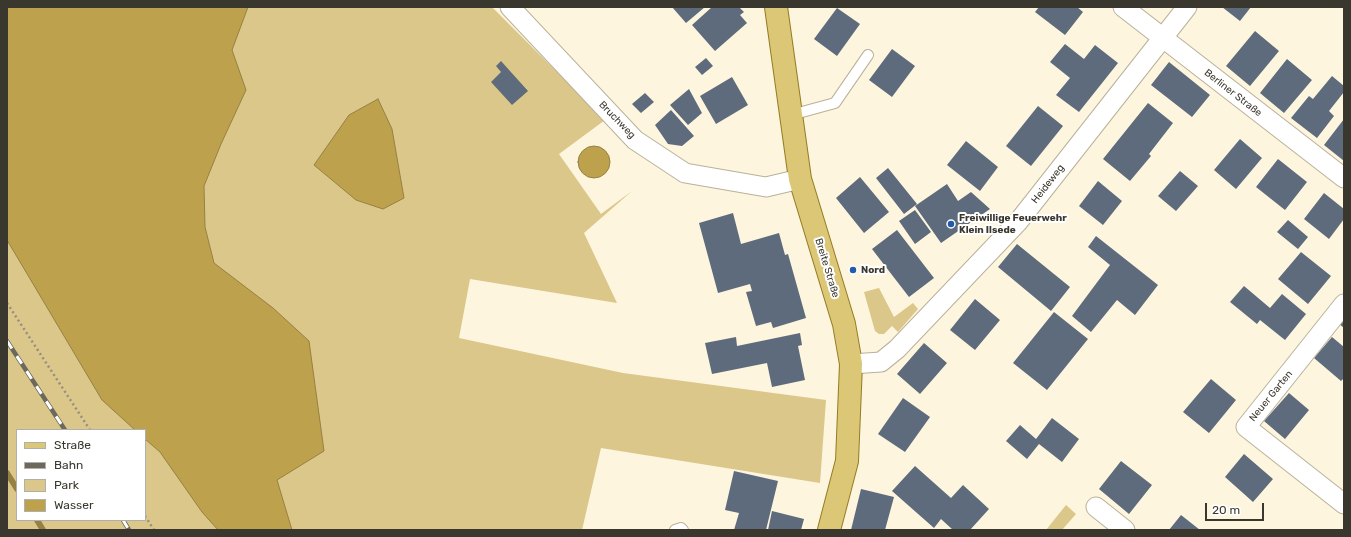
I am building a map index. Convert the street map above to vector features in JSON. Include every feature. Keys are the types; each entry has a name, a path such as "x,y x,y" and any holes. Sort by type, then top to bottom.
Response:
{"main road":[{"name":"Breite Straße","path":"776,7 800,179 844,324 851,364 847,462 829,530"}],"street":[{"name":"Bruchweg","path":"510,7 636,140 685,173 766,187 800,179"},
{"name":"Berliner Straße","path":"1123,7 1344,178"},
{"name":"Heideweg","path":"851,364 881,362 903,343 1018,222 1187,7"},
{"name":"Neuer Garten","path":"1344,304 1246,427 1344,504"},
{"path":"1096,507 1125,530"}],"lane":[{"path":"792,115 835,103 868,56"},
{"path":"675,530 681,528 683,530"}],"path":[{"path":"7,303 89,429"},
{"path":"146,518 154,530"}],"green space":[{"path":"7,7 492,7 605,120 559,154 601,214 632,191 584,233 617,303 470,279 459,338 623,373 826,400 820,483 601,448 582,530 7,530"},
{"path":"879,288 894,317 913,303 918,309 898,332 892,326 884,334 879,334 875,331 864,292"},
{"path":"1066,505 1076,514 1062,530 1046,530"}],"water":[{"path":"7,7 248,7 232,50 246,90 221,144 204,186 205,227 214,263 273,308 309,341 324,451 277,480 292,530 218,530 202,512 160,452 146,440 146,429 134,429 102,400 7,240"},
{"path":"378,99 392,129 404,198 383,209 356,200 314,165 349,115"},
{"path":"591,146 597,146 606,150 610,162 606,174 597,178 591,178 582,174 578,165 578,159 582,150"}],"building":[{"path":"672,7 705,7 686,23"},
{"path":"712,7 739,7 744,12 740,15 747,23 715,51 692,25"},
{"path":"1039,7 1077,7 1083,12 1065,35 1035,12"},
{"path":"1222,7 1251,7 1240,21"},
{"path":"837,8 860,24 837,56 814,39"},
{"path":"1255,31 1279,51 1250,86 1226,66"},
{"path":"1065,44 1084,59 1095,45 1118,63 1079,112 1056,95 1070,78 1050,62"},
{"path":"892,49 915,66 892,97 869,80"},
{"path":"706,58 713,66 702,75 695,67"},
{"path":"1287,59 1312,80 1284,113 1260,93"},
{"path":"501,61 528,91 512,105 491,82 501,72 496,66"},
{"path":"1169,62 1210,95 1192,117 1151,85"},
{"path":"1332,76 1344,86 1344,92 1329,111 1334,116 1317,138 1291,118 1309,96 1313,99"},
{"path":"732,77 748,105 716,124 700,96"},
{"path":"689,89 702,113 688,125 670,105"},
{"path":"645,93 654,102 641,113 632,104"},
{"path":"1148,103 1173,123 1149,154 1151,156 1130,181 1103,159"},
{"path":"1038,106 1063,126 1031,166 1006,146"},
{"path":"671,110 694,136 682,146 668,144 655,125"},
{"path":"1344,119 1344,161 1324,145"},
{"path":"1240,139 1262,158 1236,189 1214,170"},
{"path":"966,141 998,167 980,191 947,165"},
{"path":"1278,159 1307,182 1285,210 1256,187"},
{"path":"888,168 917,204 904,214 876,178"},
{"path":"1180,171 1198,186 1176,211 1158,196"},
{"path":"860,177 889,212 864,233 836,198"},
{"path":"1098,181 1122,201 1103,225 1079,206"},
{"path":"947,184 958,201 971,192 990,209 941,243 915,206"},
{"path":"1324,193 1344,209 1344,219 1329,239 1304,219"},
{"path":"915,210 931,232 915,244 899,221"},
{"path":"733,213 741,244 779,233 785,255 788,254 806,318 773,328 771,322 756,326 746,292 752,291 750,284 718,293 699,223"},
{"path":"1288,220 1308,237 1298,249 1277,232"},
{"path":"897,230 934,278 909,297 872,249"},
{"path":"1096,236 1158,285 1135,315 1117,300 1091,332 1072,316 1110,265 1088,247"},
{"path":"1017,244 1070,287 1051,311 998,267"},
{"path":"1301,252 1331,276 1308,304 1278,279"},
{"path":"1244,286 1270,308 1282,294 1306,314 1285,340 1260,320 1257,324 1230,302"},
{"path":"975,299 1000,320 975,350 950,330"},
{"path":"1054,312 1088,339 1047,390 1013,363"},
{"path":"1344,315 1344,328 1338,323"},
{"path":"800,333 802,345 798,346 805,380 772,387 767,363 712,374 705,343 736,337 737,346"},
{"path":"1332,337 1344,347 1344,378 1341,381 1314,358"},
{"path":"924,343 947,363 920,394 897,374"},
{"path":"1211,379 1236,400 1209,433 1183,412"},
{"path":"1289,393 1309,410 1285,439 1264,421"},
{"path":"903,398 930,417 905,452 878,434"},
{"path":"1052,418 1079,439 1062,462 1039,444 1027,459 1006,441 1020,425 1036,439"},
{"path":"1244,454 1273,479 1253,502 1225,477"},
{"path":"1121,461 1152,485 1129,514 1099,489"},
{"path":"915,466 951,498 963,485 989,509 970,530 953,530 941,519 934,528 892,491"},
{"path":"734,471 778,481 766,530 734,530 739,513 725,510"},
{"path":"861,489 894,497 885,530 851,530"},
{"path":"772,511 804,519 801,530 768,530"},
{"path":"1181,515 1200,530 1169,530"}],"waterway":[{"path":"7,473 16,487"},
{"path":"38,521 43,530"}],"railway":[{"path":"7,341 64,429"},
{"path":"124,521 129,530"}],"place":[{"name":"Freiwillige Feuerwehr Klein Ilsede","path":"951,224"},
{"name":"Nord","path":"853,270"}]}
